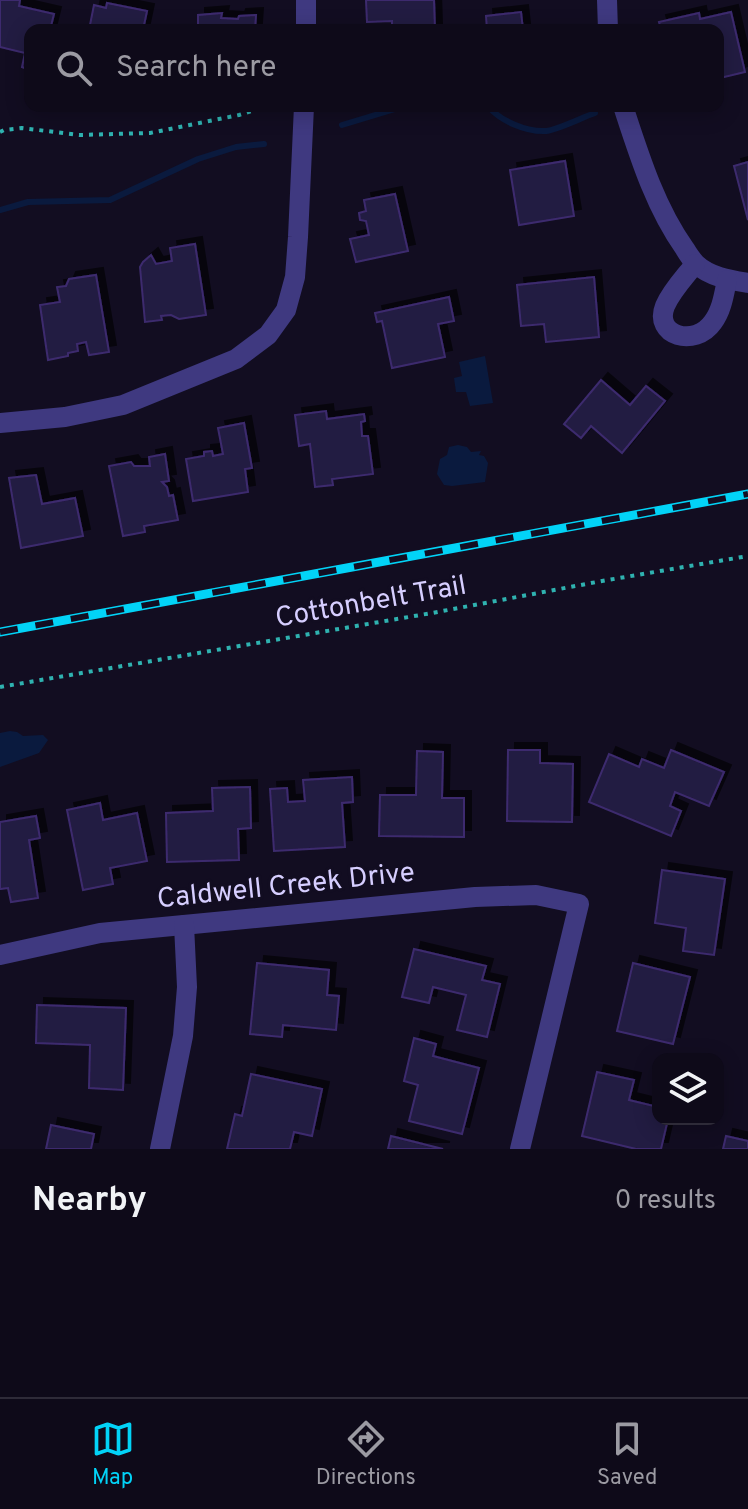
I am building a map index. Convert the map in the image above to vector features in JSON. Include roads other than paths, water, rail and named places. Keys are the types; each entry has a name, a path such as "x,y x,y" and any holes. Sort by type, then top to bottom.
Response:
{"street":[{"path":"306,0 306,24"},
{"path":"607,0 608,24"},
{"path":"0,423 65,417 123,405 236,359 268,335 286,310 295,277 304,112"},
{"path":"625,112 669,227 695,264 711,274 738,282 721,305 714,321 704,331 693,337 683,337 673,334 666,326 663,315 665,306 695,264"},
{"name":"Caldwell Creek Drive","path":"0,955 100,933 475,897 536,895 579,904 520,1149"},
{"path":"160,1149 183,1036 187,987 184,925"}],"water":[{"path":"485,356 493,403 470,406 466,392 456,392 454,378 462,376 459,362"},
{"path":"449,447 467,447 471,452 481,451 479,455 484,456 488,463 485,482 444,485 437,474 440,459 447,455"},
{"path":"10,731 23,736 43,735 48,740 39,753 0,767 0,733"}],"waterway":[{"path":"342,125 385,112"},
{"path":"494,112 506,121 538,131 557,128 595,113"},
{"path":"0,210 28,202 110,200 198,159 236,147 264,144"}],"railway":[{"path":"0,632 748,494"}]}
